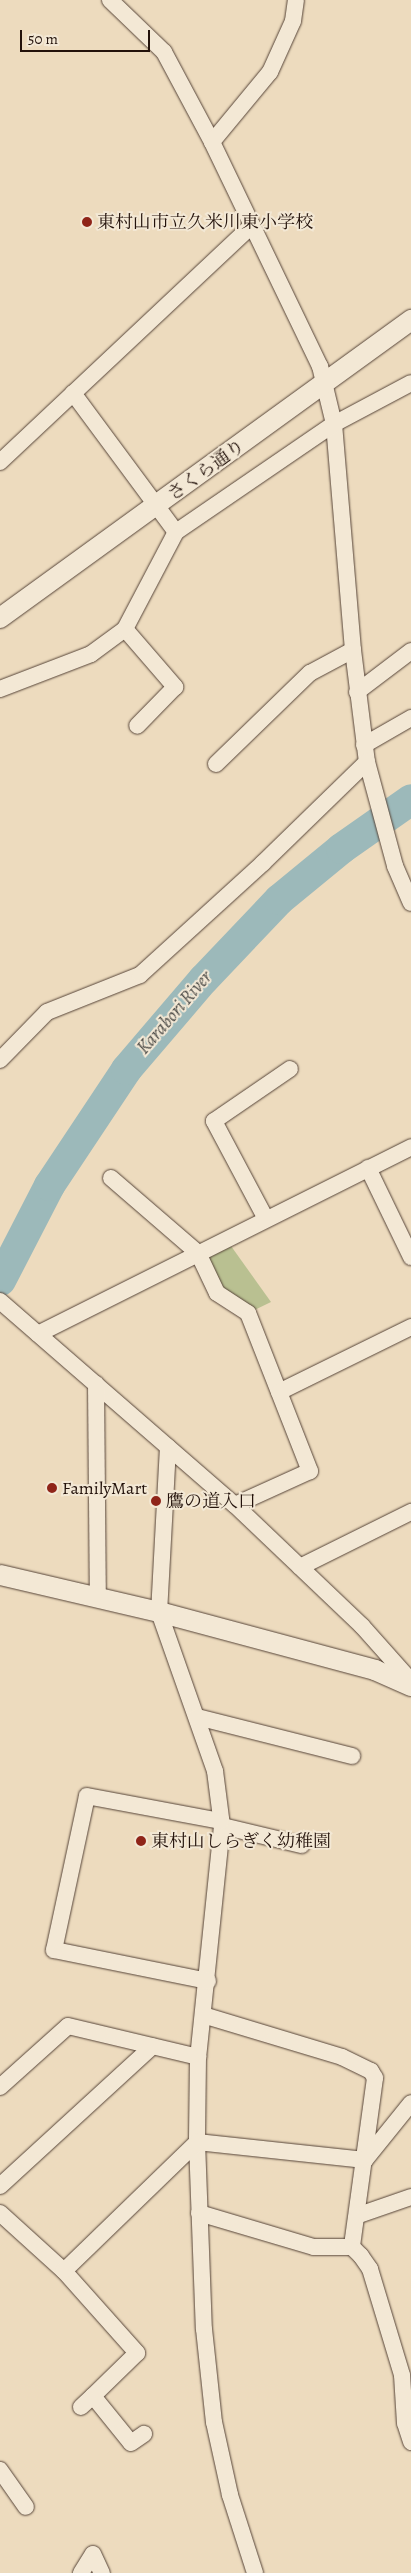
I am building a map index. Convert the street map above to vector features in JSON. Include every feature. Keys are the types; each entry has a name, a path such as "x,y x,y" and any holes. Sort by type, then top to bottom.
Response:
{"street":[{"path":"110,0 129,5 164,52 212,142 320,366 334,424 353,650 364,745 395,866 411,903"},
{"path":"212,142 270,72 293,21 296,0"},
{"path":"0,462 252,225"},
{"name":"さくら通り","path":"0,618 411,320"},
{"path":"0,689 91,654 125,630 176,532 334,424 411,383"},
{"path":"73,393 154,507 176,532"},
{"path":"125,630 175,687 137,726"},
{"path":"216,764 310,673 353,650"},
{"path":"358,692 411,652"},
{"path":"364,745 411,718"},
{"path":"0,1060 47,1012 140,975 263,863 367,762"},
{"path":"266,1219 214,1121 290,1069"},
{"path":"38,1334 411,1147"},
{"path":"368,1168 411,1256"},
{"path":"111,1178 198,1253 217,1293 248,1313 310,1471 235,1505"},
{"path":"0,1301 235,1505 362,1626 411,1681"},
{"path":"279,1392 411,1327"},
{"path":"96,1384 98,1597"},
{"path":"168,1447 159,1612 216,1771 221,1823 208,1981 198,2057 197,2142 204,2329 214,2422 250,2571"},
{"path":"300,1567 411,1512"},
{"path":"0,1576 159,1612 374,1670 411,1686"},
{"path":"197,1717 352,1756"},
{"path":"208,1981 54,1950 87,1796 221,1823 302,1845"},
{"path":"203,2015 342,2057 370,2071 375,2078 359,2215 352,2247"},
{"path":"0,2087 68,2026 198,2057"},
{"path":"0,2186 152,2046"},
{"path":"365,2160 411,2104"},
{"path":"197,2142 365,2160"},
{"path":"64,2271 197,2142"},
{"path":"359,2215 411,2197"},
{"path":"0,2213 64,2271 137,2353 87,2401 132,2442 144,2434"},
{"path":"199,2213 314,2247 352,2247"},
{"path":"352,2247 370,2269 386,2318 402,2375 405,2423 411,2442"},
{"path":"0,2470 26,2507"},
{"path":"81,2573 93,2554 102,2573"}],"green space":[{"path":"226,1239 271,1302 248,1313 217,1293 198,1253"}],"waterway":[{"name":"Karabori River","path":"0,1280 49,1185 126,1069 203,979 279,899 341,848 411,799"}],"place":[{"name":"東村山市立久米川東小学校","path":"87,222"},
{"name":"FamilyMart","path":"52,1488"},
{"name":"鷹の道入口","path":"156,1501"},
{"name":"東村山しらぎく幼稚園","path":"141,1841"}]}
